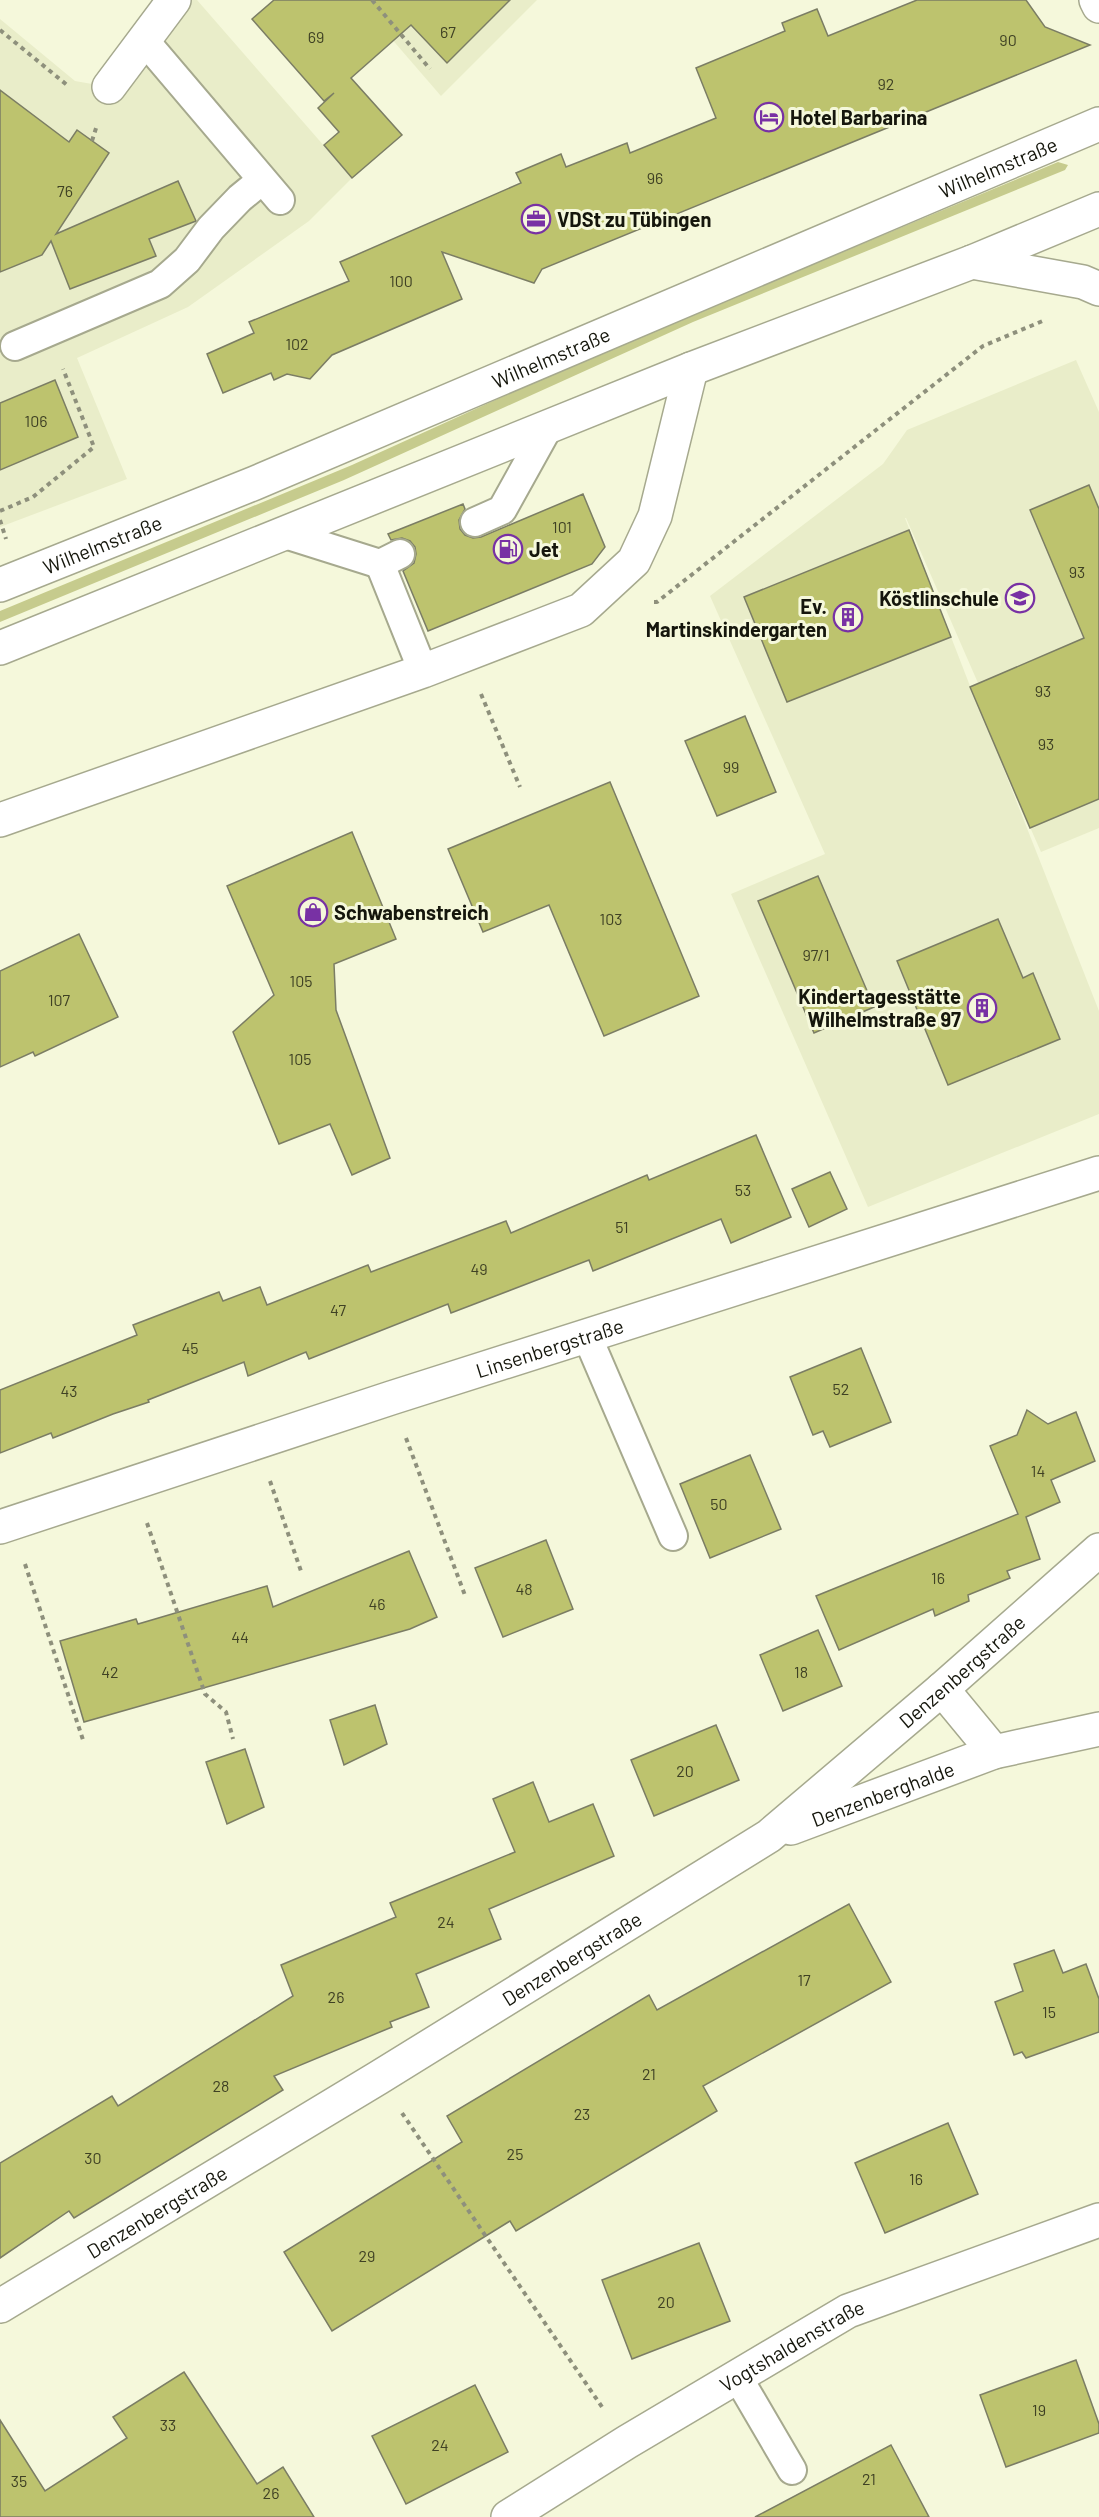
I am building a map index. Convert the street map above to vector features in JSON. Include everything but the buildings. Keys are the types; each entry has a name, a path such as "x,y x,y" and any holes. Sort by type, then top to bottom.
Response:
{"street":[{"path":"110,87 174,0"},
{"path":"1096,0 1099,6"},
{"name":"Wilhelmstraße","path":"0,585 255,483 1099,124"},
{"path":"0,648 691,369 972,262 1099,209"},
{"path":"972,262 1083,282 1099,289"},
{"path":"0,820 423,671 582,610 634,561 655,516 691,369"},
{"name":"Linsenbergstraße","path":"6,1525 391,1398 1099,1173"},
{"name":"Denzenbergstraße","path":"0,2306 378,2078 769,1836 942,1689 1099,1550"},
{"path":"942,1689 994,1752"},
{"name":"Denzenberghalde","path":"769,1836 994,1752 1099,1729"},
{"name":"Vogtshaldenstraße","path":"507,2517 627,2442 848,2311 1099,2220"}],"lane":[{"path":"15,346 160,284 187,260 211,228 240,198 271,190 144,40"},
{"path":"475,522 502,510 547,429"},
{"path":"285,534 390,559 423,671"},
{"path":"587,1336 672,1536"},
{"path":"737,2376 792,2470"}],"path":[{"path":"372,0 430,69"},
{"path":"0,30 75,91 110,87"},
{"path":"593,599 657,602 983,346 1046,319"},
{"path":"0,511 33,496 94,447 65,375"},
{"path":"465,655 519,788"},
{"path":"391,1398 466,1598"},
{"path":"256,1443 302,1574"},
{"path":"134,1483 205,1694 226,1712 233,1739"},
{"path":"6,1525 84,1743"},
{"path":"378,2078 627,2442"}],"shaded area":[{"path":"174,0 197,0 352,178 309,221 188,307 77,358 127,479 0,527 0,19 75,81 109,87"},
{"path":"358,0 537,0 441,96"},
{"path":"1076,360 1099,412 1099,828 1041,852 999,757 1099,1011 1099,1114 868,1207 731,894 825,854 710,596 883,464 907,430","holes":["906,518 978,683 970,686"]}],"green space":[{"path":"1058,162 1068,165 1065,170 693,322 344,480 0,622 0,611 352,465 581,361"}],"place":[{"name":"Hotel Barbarina","path":"769,117"},
{"name":"VDSt zu Tübingen","path":"536,219"},
{"name":"Jet","path":"508,549"},
{"name":"Köstlinschule","path":"1020,598"},
{"name":"Ev. Martinskindergarten","path":"848,617"},
{"name":"Schwabenstreich","path":"313,912"},
{"name":"Kindertagesstätte Wilhelmstraße 97","path":"982,1008"}]}
